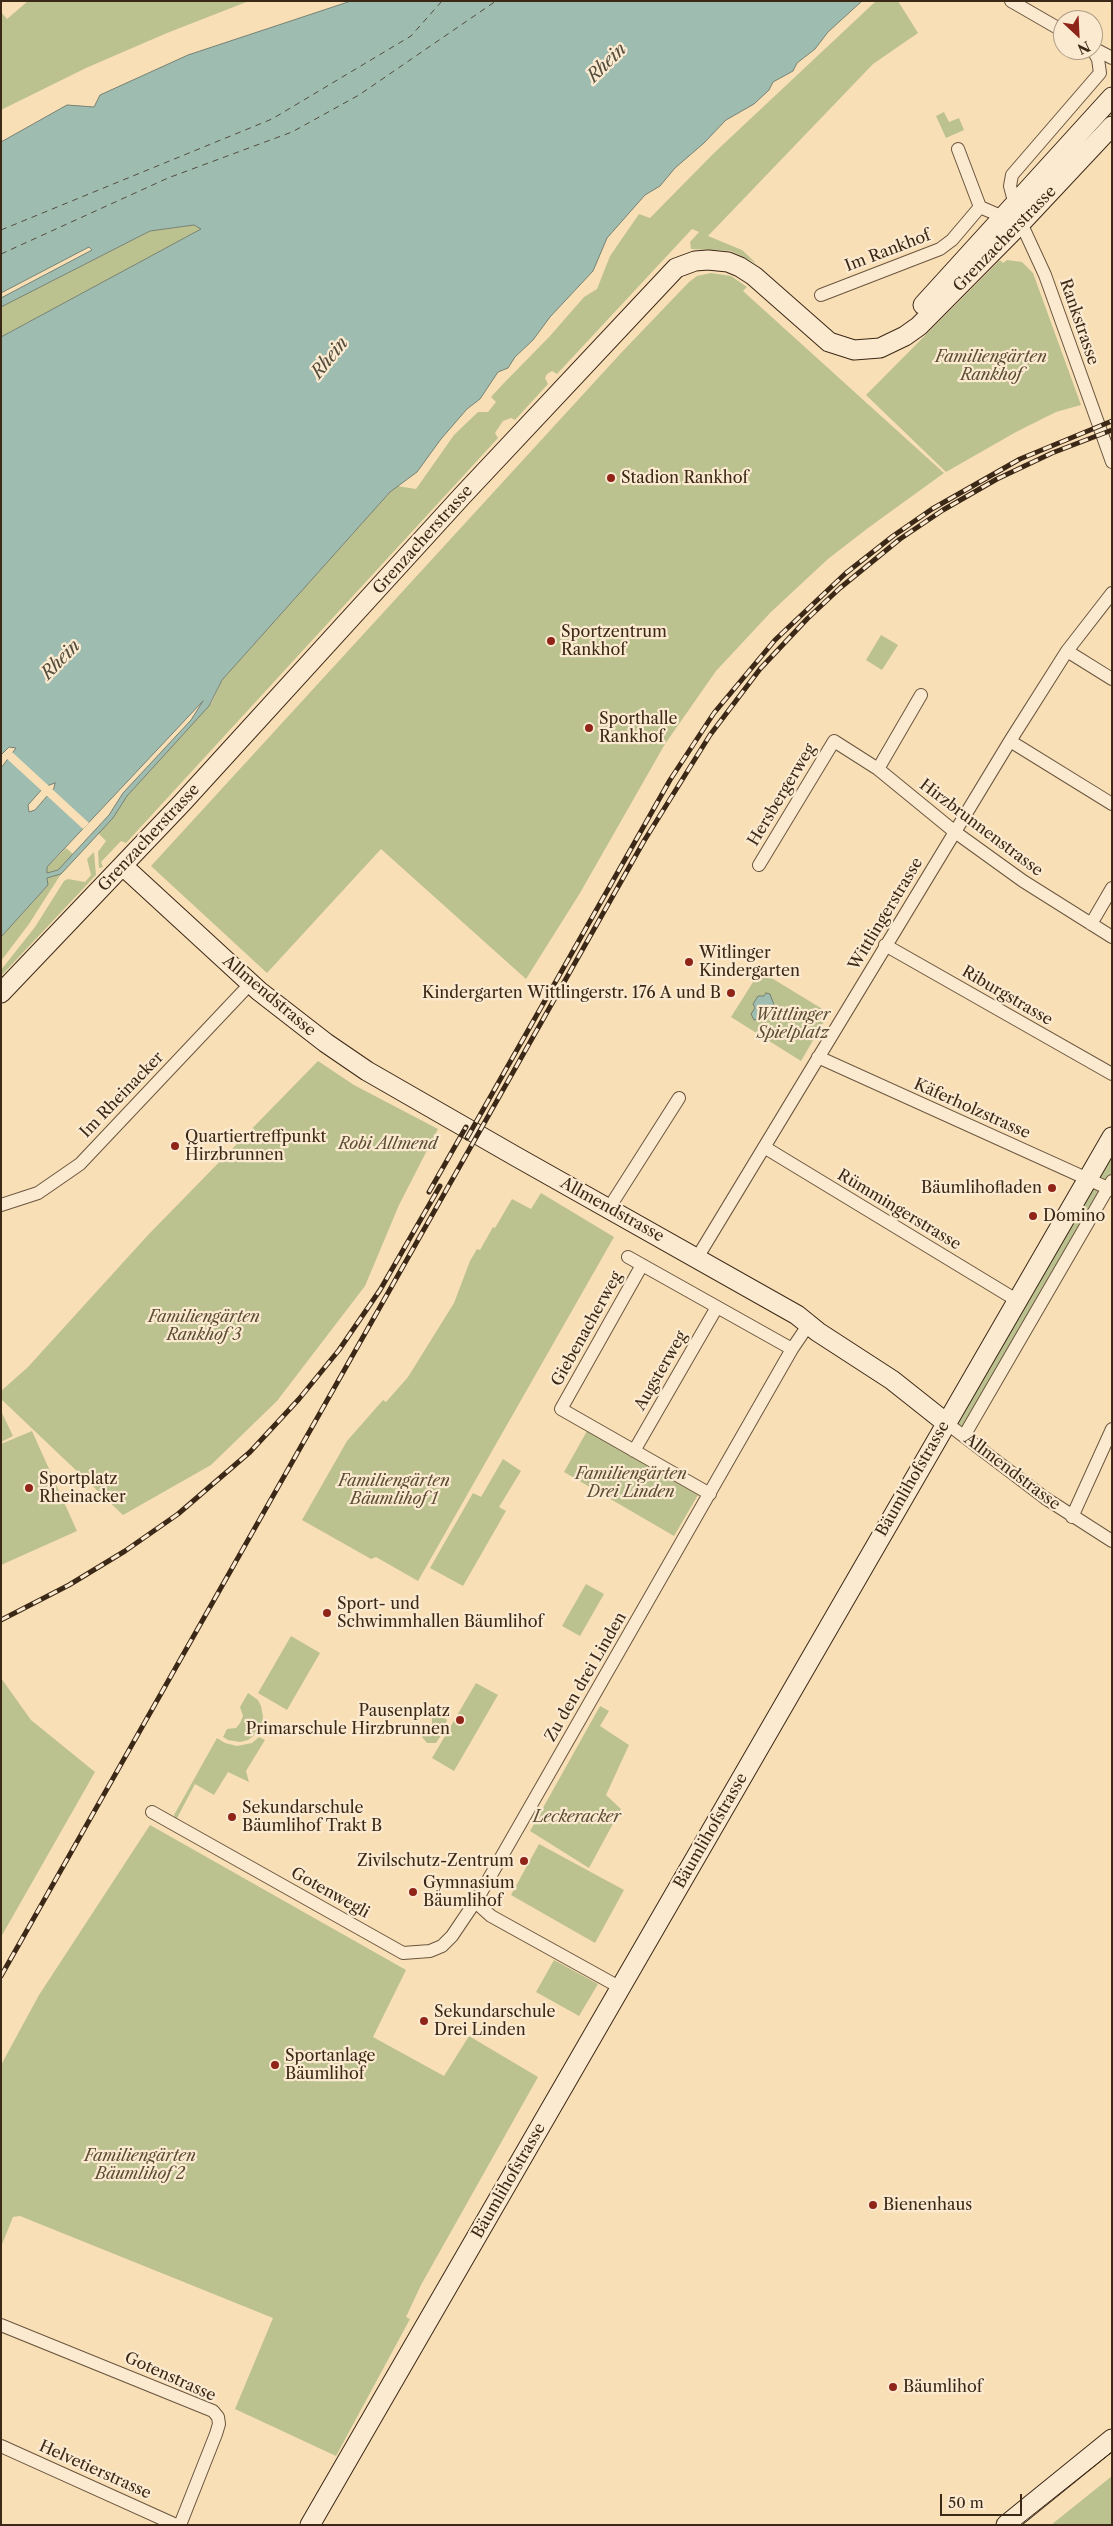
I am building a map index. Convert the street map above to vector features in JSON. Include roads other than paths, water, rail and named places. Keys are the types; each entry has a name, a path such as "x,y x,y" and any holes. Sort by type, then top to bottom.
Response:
{"main road":[{"name":"Grenzacherstrasse","path":"1,993 123,866 462,496 676,268 695,261 728,262 754,276 828,342 854,350 880,348 919,326 1112,97"},
{"name":"Grenzacherstrasse","path":"1013,215 1112,126"},
{"name":"Allmendstrasse","path":"123,866 251,983 306,1029 368,1071 797,1315 892,1380 946,1422"},
{"name":"Bäumlihofstrasse","path":"310,2525 1112,1136"},
{"path":"1006,2525 1112,2439"}],"street":[{"path":"1011,1 1053,25"},
{"name":"Grenzacherstrasse","path":"1013,215 1010,186 1012,175 1106,71 1099,60"},
{"path":"958,149 980,207 1013,215"},
{"name":"Im Rankhof","path":"821,295 940,249 952,240 980,207"},
{"name":"Rankstrasse","path":"1013,215 1045,275 1112,462"},
{"name":"Wittlingerstrasse","path":"697,1258 1010,741 1067,651 1112,593"},
{"path":"1067,651 1112,678"},
{"path":"878,769 921,695"},
{"name":"Hirzbrunnenstrasse","path":"834,741 878,769 955,832 1023,881 1112,937"},
{"name":"Hersbergerweg","path":"759,865 834,741"},
{"path":"1010,741 1112,804"},
{"path":"1091,924 1112,888"},
{"name":"Riburgstrasse","path":"885,945 1112,1074"},
{"name":"Im Rheinacker","path":"1,1205 38,1194 80,1164 251,983"},
{"name":"Käferholzstrasse","path":"818,1057 1088,1179 1110,1186"},
{"path":"609,1208 679,1098"},
{"name":"Rümmingerstrasse","path":"764,1147 1018,1300"},
{"name":"Bäumlihofstrasse","path":"964,1436 1110,1186"},
{"name":"Allmendstrasse","path":"628,1257 792,1350"},
{"name":"Giebenacherweg","path":"634,1451 561,1410 642,1265"},
{"name":"Augsterweg","path":"634,1451 717,1307"},
{"name":"Zu den drei Linden","path":"479,1896 792,1350 809,1324"},
{"name":"Allmendstrasse","path":"946,1422 1072,1517 1112,1541"},
{"path":"1072,1517 1112,1429"},
{"path":"634,1451 710,1494"},
{"name":"Gotenwegli","path":"152,1812 403,1953 430,1951 442,1946 452,1936 479,1896"},
{"path":"479,1896 481,1907 491,1916 621,1988"},
{"name":"Gotenstrasse","path":"1,2325 213,2411 218,2417 216,2434 180,2525"},
{"name":"Helvetierstrasse","path":"1,2446 176,2525"}],"water":[{"name":"Rhein","path":"351,1 862,1 828,32 815,49 797,63 793,71 773,82 769,90 754,104 726,120 704,143 675,168 660,186 645,195 607,238 593,271 550,317 533,340 515,357 508,368 498,372 480,399 467,409 441,439 417,472 390,492 222,680 209,706 127,796 113,818 61,874 47,878 48,885 1,937 1,768 16,748 9,747 1,755 1,337 201,229 194,225 150,231 1,307 1,298 92,250 89,247 1,293 1,142 67,105 94,107 100,95 188,55","holes":["203,701 191,720 123,793 109,815 58,870 47,873 47,867","55,783 54,788 35,810 29,812 28,805 44,787"]},
{"path":"766,993 770,994 774,1005 769,1014 764,1014 761,1019 754,1020 751,1014 755,1008 753,1004 758,996 764,996"}],"tram line":[{"path":"1020,2525 1112,2452"}],"railway":[{"path":"467,1138 670,780 714,713 775,640 846,573 893,536 932,509 1020,459 1112,421"},
{"path":"1,1976 644,841 710,735 760,669 807,619 840,588 900,539 943,510 997,479 1052,453 1112,430"},
{"path":"429,1192 466,1127"},
{"path":"1,1620 69,1585 125,1551 178,1514 250,1452 299,1399 339,1350 380,1290 440,1186"}],"place":[{"name":"Stadion Rankhof","path":"611,478"},
{"name":"Sportzentrum Rankhof","path":"551,641"},
{"name":"Sporthalle Rankhof","path":"589,728"},
{"name":"Witlinger Kindergarten","path":"689,962"},
{"name":"Kindergarten Wittlingerstr. 176 A und B","path":"731,993"},
{"name":"Quartiertreffpunkt Hirzbrunnen","path":"175,1146"},
{"name":"Bäumlihofladen","path":"1052,1188"},
{"name":"Domino","path":"1033,1216"},
{"name":"Sportplatz Rheinacker","path":"29,1488"},
{"name":"Sport- und Schwimmhallen Bäumlihof","path":"327,1613"},
{"name":"Pausenplatz Primarschule Hirzbrunnen","path":"460,1720"},
{"name":"Sekundarschule Bäumlihof Trakt B","path":"232,1817"},
{"name":"Zivilschutz-Zentrum","path":"524,1861"},
{"name":"Gymnasium Bäumlihof","path":"413,1892"},
{"name":"Sekundarschule Drei Linden","path":"424,2021"},
{"name":"Sportanlage Bäumlihof","path":"275,2065"},
{"name":"Bienenhaus","path":"873,2205"},
{"name":"Bäumlihof","path":"893,2387"}],"park label":[{"name":"Familiengärten Rankhof","path":"991,366"},
{"name":"Wittlinger Spielplatz","path":"793,1024"},
{"name":"Robi Allmend","path":"388,1144"},
{"name":"Familiengärten Rankhof 3","path":"204,1326"},
{"name":"Familiengärten Drei Linden","path":"631,1483"},
{"name":"Familiengärten Bäumlihof 1","path":"394,1490"},
{"name":"Leckeracker","path":"577,1817"},
{"name":"Familiengärten Bäumlihof 2","path":"140,2165"}]}
